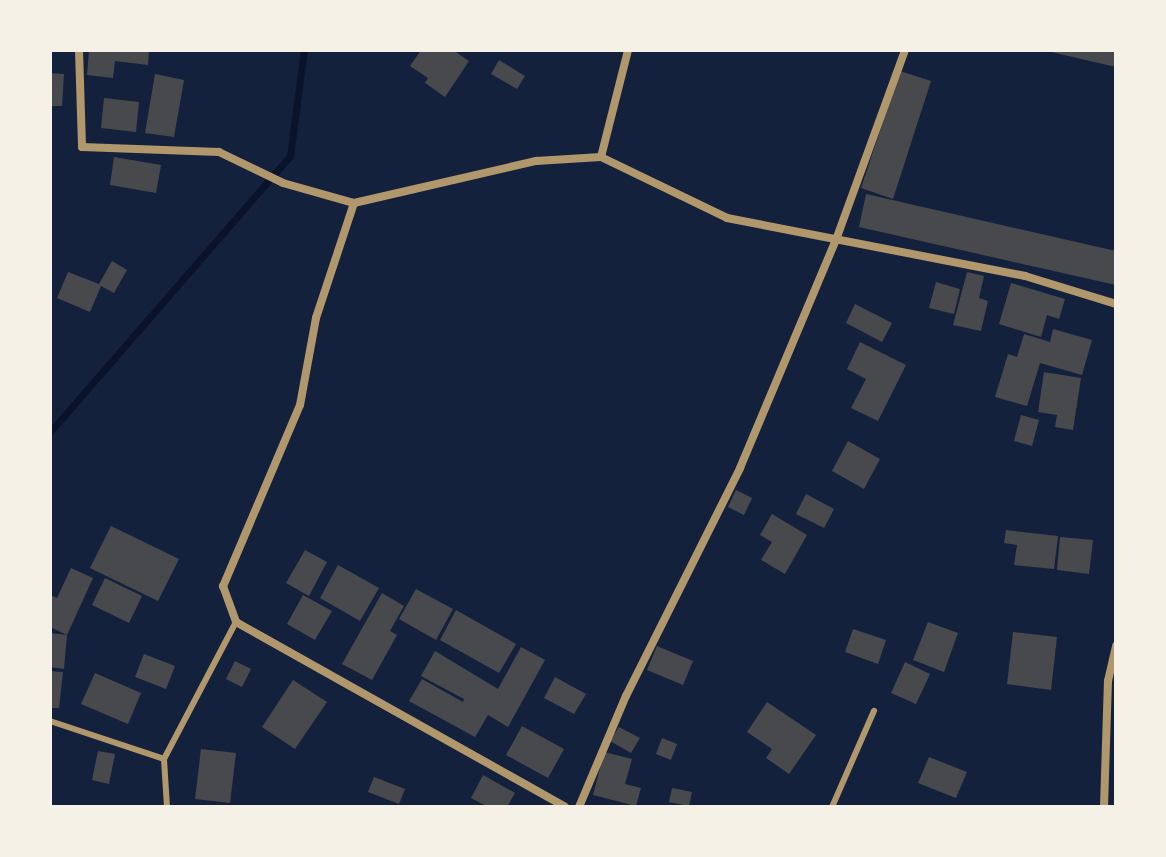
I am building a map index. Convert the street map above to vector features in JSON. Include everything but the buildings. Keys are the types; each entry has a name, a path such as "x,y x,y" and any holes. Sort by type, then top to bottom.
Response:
{"street":[{"path":"79,50 82,147 219,152 283,183 354,203 536,161 601,157 727,218 1025,276 1116,304"},
{"path":"601,157 628,50"},
{"path":"579,807 626,696 740,468 837,237 905,50"},
{"path":"354,203 316,318 300,405 223,586 236,622 565,807"},
{"path":"1104,807 1108,681 1116,646"}],"lane":[{"path":"167,807 164,759 236,622"},
{"path":"832,807 874,711"},
{"path":"50,721 164,759"}],"waterway":[{"path":"50,432 290,156 304,50"}]}
